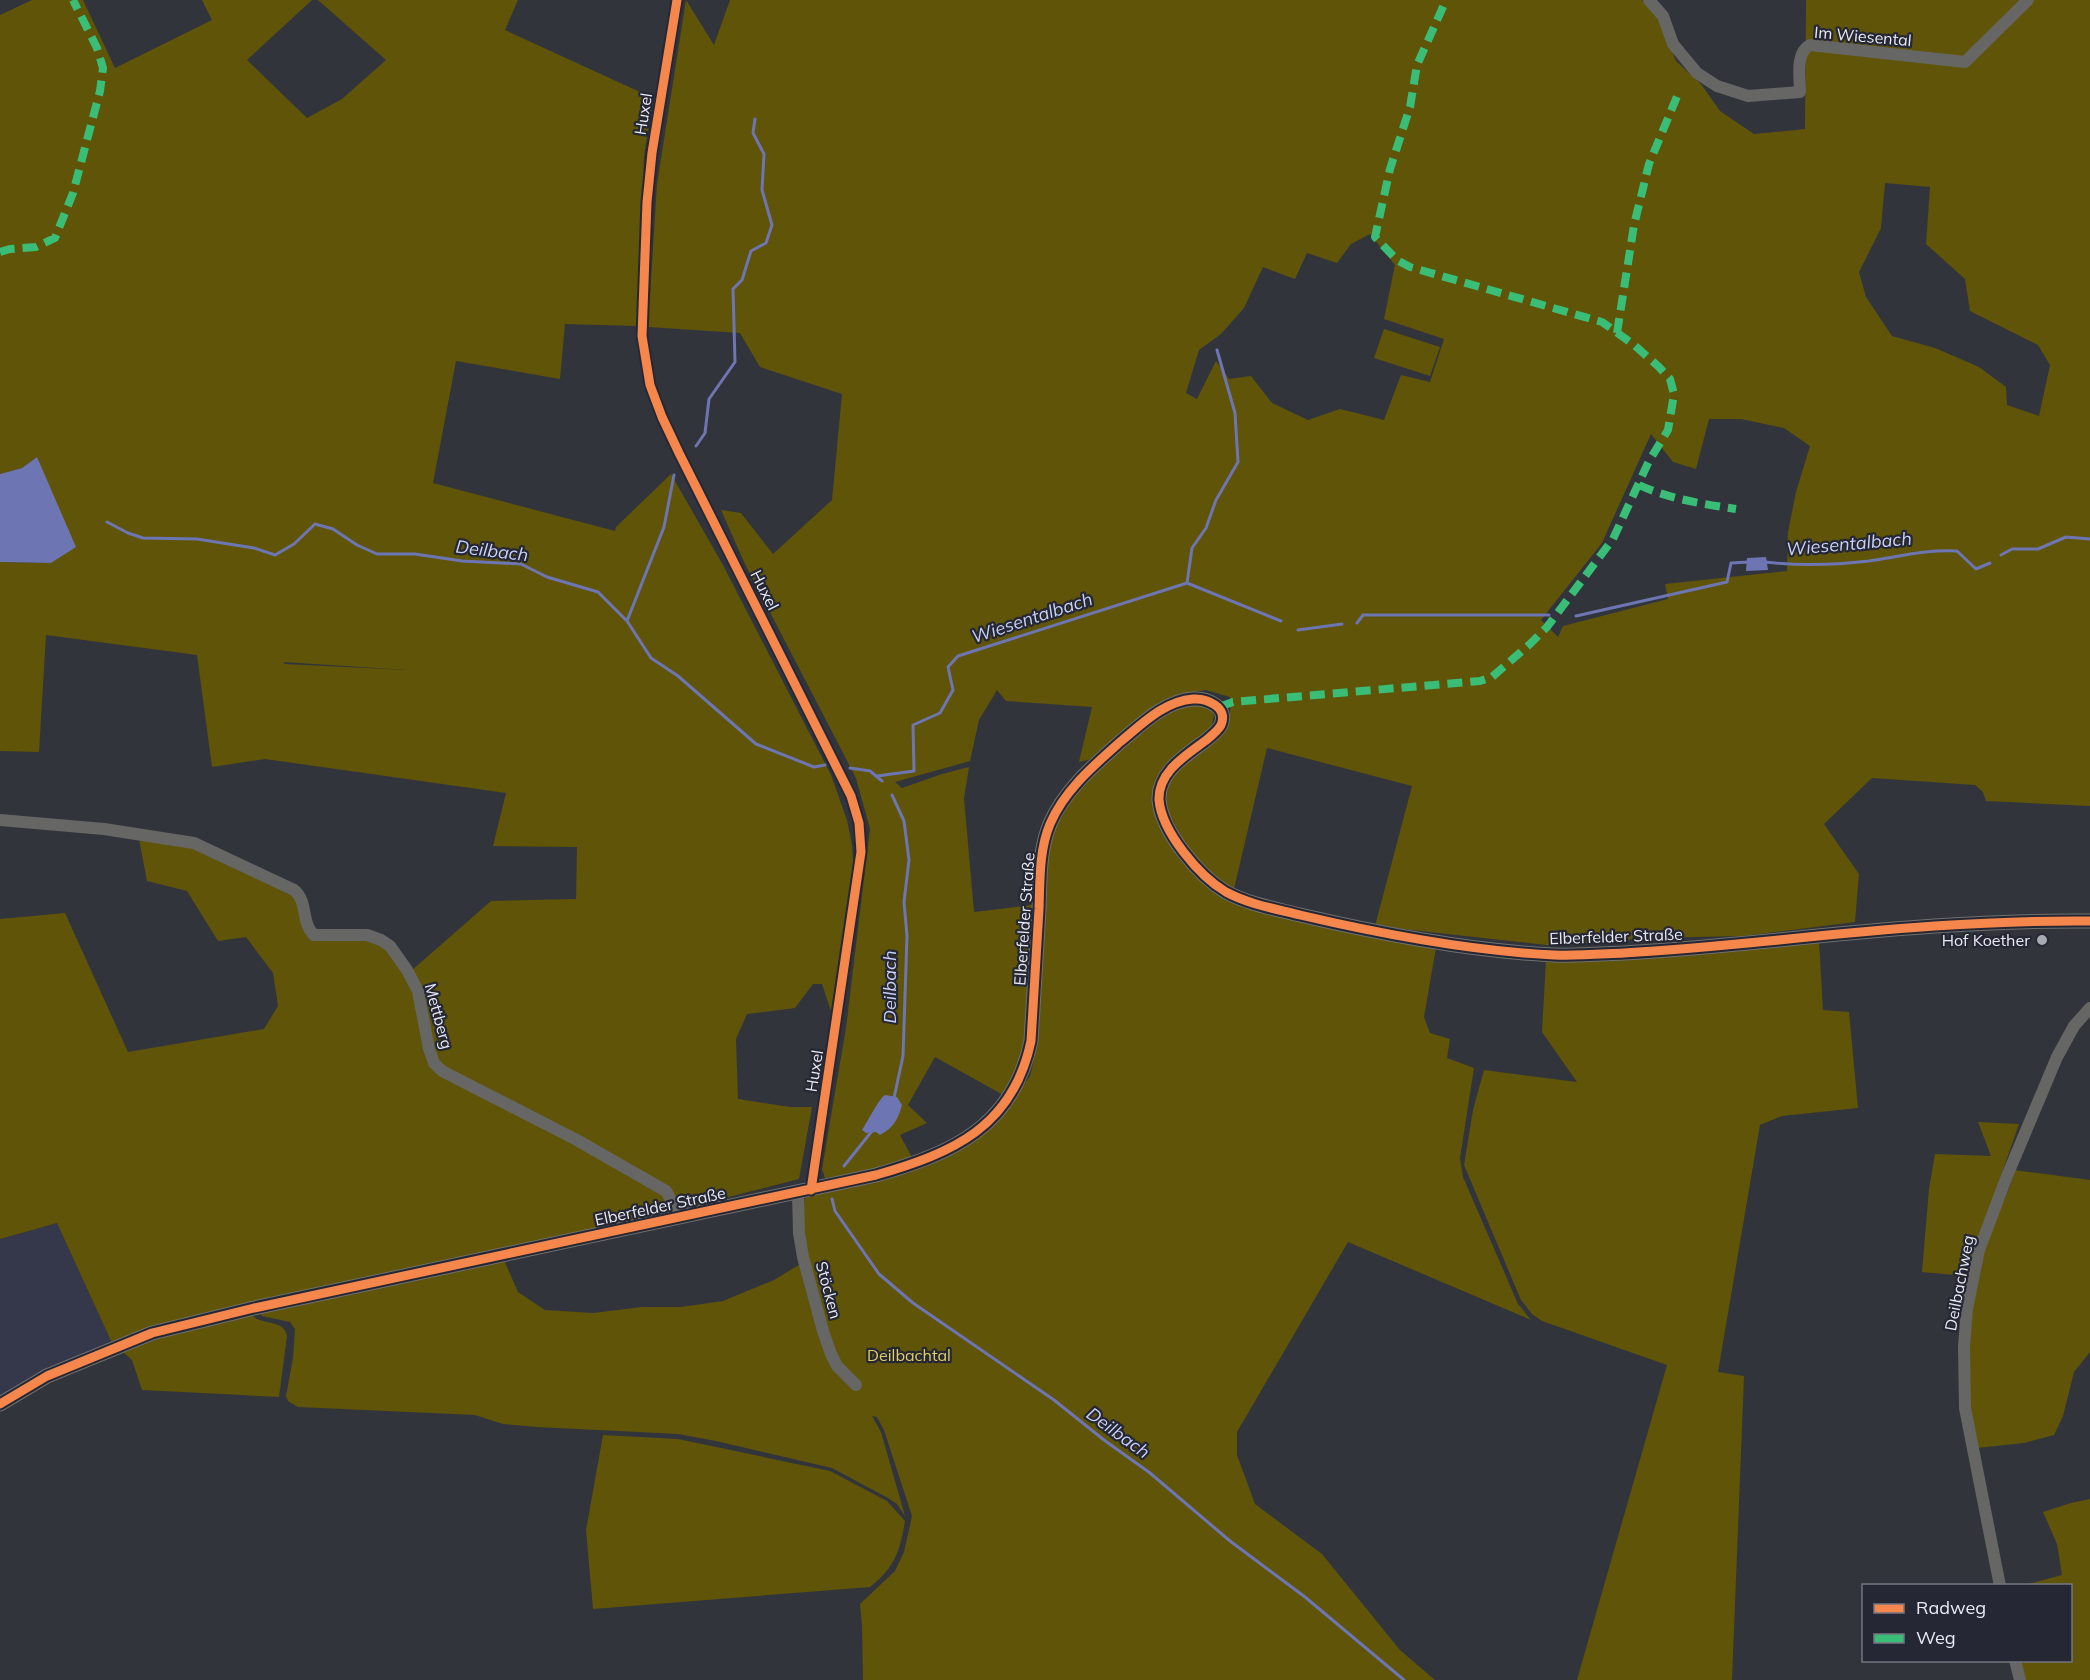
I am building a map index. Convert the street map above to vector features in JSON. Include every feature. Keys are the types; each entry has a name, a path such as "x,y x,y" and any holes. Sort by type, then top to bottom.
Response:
{"main road":[{"name":"Elberfelder Straße","path":"0,1404 57,1371 152,1333 254,1308 804,1192 886,1172 939,1154 970,1136 997,1114 1016,1087 1026,1065 1031,1041 1041,864 1048,827 1068,793 1094,765 1155,714 1182,701 1197,698 1210,701 1219,707 1222,716 1221,725 1213,735 1179,760 1161,784 1159,796 1167,826 1191,860 1209,879 1226,891 1244,900 1299,915 1470,946 1554,955 1699,948 1870,930 1979,922 2090,921"}],"street":[{"name":"Huxel","path":"677,0 646,202 642,336 650,385 679,453 851,796 862,837 858,874 804,1192"},
{"name":"Im Wiesental","path":"1649,0 1663,16 1673,44 1697,73 1717,86 1748,96 1800,92 1800,57 1804,48 1810,45 1965,62 2028,0"},
{"name":"Mettberg","path":"0,819 104,829 194,843 301,895 309,931 314,935 367,935 381,940 390,946 418,991 429,1049 434,1063 442,1071 575,1139 666,1191 678,1218"},
{"name":"Deilbachweg","path":"2000,1584 1965,1408 1964,1346 1967,1309 1979,1250 2007,1176 2057,1057 2074,1026 2090,1008"},
{"name":"Stöcken","path":"804,1192 799,1233 803,1257 831,1354 837,1366 856,1385"},
{"path":"2016,1662 2020,1680"}],"shaded area":[{"path":"57,1223 112,1343 0,1398 0,1239"}],"green space":[{"path":"32,0 83,0 115,68 212,20 202,0 312,0 247,60 307,118 342,99 386,60 318,0 518,0 505,30 653,98 644,157 637,326 565,324 560,379 456,361 433,483 615,531 616,527 671,474 723,565 831,775 847,820 852,845 854,875 831,1011 822,984 813,984 795,1008 747,1014 736,1039 738,1099 790,1107 812,1107 799,1179 678,1210 668,1190 436,1062 411,971 491,901 576,899 577,847 493,846 506,793 265,759 212,767 197,655 46,635 39,752 0,751 0,562 51,563 37,457 22,468 0,474 0,15","holes":["283,662 408,670 285,664"]},
{"path":"686,0 714,45 730,0 1642,0 1656,15 1676,61 1701,84 1720,111 1754,134 1805,129 1806,0 2090,0 2090,806 1986,801 1983,792 1975,785 1872,778 1824,824 1859,874 1855,922 1743,936 1646,938 1555,946 1375,926 1412,786 1267,748 1234,889 1214,875 1195,856 1173,827 1165,810 1167,783 1230,719 1230,697 1206,690 1194,692 1092,759 1079,762 1092,707 1006,701 997,690 979,720 970,761 895,782 902,788 969,767 964,798 974,912 1032,905 1024,1059 1005,1096 935,1057 908,1105 927,1123 900,1135 913,1159 876,1170 825,1178 822,1169 846,1028 870,829 856,778 745,564 721,510 741,513 773,554 832,500 842,394 760,367 740,333 648,327 657,184","holes":["1885,183 1930,187 1926,244 1965,279 1970,311 2038,345 2050,365 2039,416 2007,405 2006,387 1979,367 1935,348 1892,336 1866,297 1859,272 1881,228","1370,234 1395,265 1384,319 1444,339 1430,382 1401,375 1384,420 1340,409 1308,420 1272,403 1251,376 1229,379 1216,361 1197,399 1186,393 1199,350 1221,334 1244,308 1263,267 1295,279 1307,253 1337,263 1351,244","1709,419 1741,419 1784,428 1810,446 1796,492 1788,532 1787,571 1665,584 1668,599 1563,626 1558,637 1541,620 1602,543 1651,434 1673,462 1696,469"]},
{"path":"1384,329 1440,347 1430,376 1374,358"},
{"name":"Deilbachtal","path":"1189,705 1206,707 1212,712 1214,716 1211,729 1155,789 1208,884 1436,948 1424,1017 1430,1033 1450,1039 1447,1058 1474,1068 1460,1158 1463,1177 1518,1304 1531,1320 1348,1242 1237,1432 1237,1455 1255,1504 1322,1554 1400,1650 1435,1680 863,1680 860,1604 895,1571 904,1552 912,1516 884,1430 877,1417 872,1416 881,1432 905,1516 897,1504 888,1498 832,1468 716,1441 678,1434 503,1424 475,1415 298,1407 288,1401 286,1396 293,1358 295,1329 290,1322 262,1316 260,1313 504,1260 518,1292 545,1310 593,1313 642,1307 681,1307 723,1301 774,1280 802,1263 797,1243 805,1198 847,1187 997,1122 1030,1076 1038,1043 1048,844 1054,830 1074,796 1094,774 1131,740 1171,711"},
{"path":"139,839 198,847 298,899 305,930 366,938 388,949 415,992 432,1064 664,1193 672,1214 224,1308 112,1343 57,1223 0,1239 0,919 65,913 128,1052 264,1029 278,1006 273,973 246,937 218,941 187,891 147,881"},
{"path":"1819,941 1823,1010 1849,1012 1858,1108 1782,1116 1760,1125 1718,1372 1744,1376 1732,1680 1577,1680 1667,1365 1542,1321 1532,1314 1521,1300 1464,1165 1473,1110 1484,1070 1577,1082 1542,1032 1546,960"},
{"path":"1978,1122 2019,1124 1966,1276 1922,1272 1929,1189 1935,1154 1991,1156"},
{"path":"2014,1170 2090,1180 2090,1352 2074,1372 2063,1416 2054,1435 2024,1443 1977,1448 1969,1408 1968,1363 1971,1317 1984,1251"},
{"path":"251,1315 282,1327 287,1336 279,1397 142,1390 132,1360 122,1351 170,1335"},
{"path":"603,1435 678,1439 830,1471 887,1501 905,1521 895,1558 870,1587 593,1609 586,1530"},
{"path":"2090,1499 2090,1680 2024,1680 2020,1662 2072,1662 2072,1584 2028,1584 2062,1575 2057,1544 2043,1512"}],"water":[{"path":"37,457 76,547 51,563 0,562 0,474 22,468"},
{"path":"1766,557 1768,570 1746,571 1747,558"},
{"path":"885,1095 897,1097 902,1105 897,1119 880,1135 876,1132 866,1133 862,1130"}],"waterway":[{"path":"696,446 705,433 709,399 735,362 733,289 742,280 751,251 766,243 772,225 762,190 764,154 753,133 755,119"},
{"path":"1187,583 1192,548 1206,528 1216,500 1238,462 1235,413 1217,350"},
{"path":"627,621 664,527 674,475"},
{"name":"Deilbach","path":"107,522 143,538 197,539 254,548 275,555 294,544 315,524 333,529 357,545 377,554 415,554 462,561 521,564 547,577 598,592 627,621 651,658 678,676 756,744 814,767 825,765"},
{"name":"Wiesentalbach","path":"2001,555 2012,549 2038,549 2066,537 2090,539"},
{"name":"Wiesentalbach","path":"1765,562 1843,563 1924,552 1957,551 1976,569 1990,563"},
{"name":"Wiesentalbach","path":"1576,616 1727,582 1731,563 1749,562"},
{"name":"Wiesentalbach","path":"877,776 914,771 913,725 940,713 953,690 948,667 958,656 1187,583 1281,621"},
{"name":"Wiesentalbach","path":"1357,623 1363,615 1549,615"},
{"name":"Wiesentalbach","path":"1298,630 1342,624"},
{"name":"Deilbach","path":"850,768 870,771 882,781"},
{"name":"Deilbach","path":"892,795 904,821 909,860 904,902 907,936 903,1056 894,1098"},
{"name":"Deilbach","path":"844,1166 872,1131"},
{"name":"Deilbach","path":"832,1199 835,1211 879,1274 913,1303 1054,1400 1150,1473 1230,1541 1305,1597 1404,1680"}],"marked path":[{"path":"0,252 36,247 55,238 73,193 100,91 103,68 97,48 73,0"},
{"path":"1219,707 1233,702 1480,681 1492,677 1547,627 1613,539 1649,461 1668,430 1674,394 1670,379 1633,344 1602,322 1410,267 1397,260 1375,237 1390,169 1410,107 1417,65 1446,0"},
{"path":"1617,333 1634,225 1649,164 1678,94"},
{"path":"1639,485 1674,497 1736,509"}],"cycle path":[{"path":"677,0 652,153 647,202 642,336 650,385 679,453 851,796 859,823 861,852 811,1190"},
{"path":"0,1404 47,1376 152,1333 254,1308 876,1175 930,1157 954,1146 976,1132 994,1115 1010,1095 1022,1071 1031,1041 1042,855 1046,834 1056,812 1080,780 1120,742 1153,715 1182,701 1198,699 1210,702 1219,709 1223,719 1216,732 1181,759 1163,781 1159,800 1167,826 1183,852 1215,885 1235,896 1272,908 1426,941 1491,950 1563,955 1682,949 1934,926 2090,921"}],"place":[{"name":"Hof Koether","path":"2042,940"}]}
